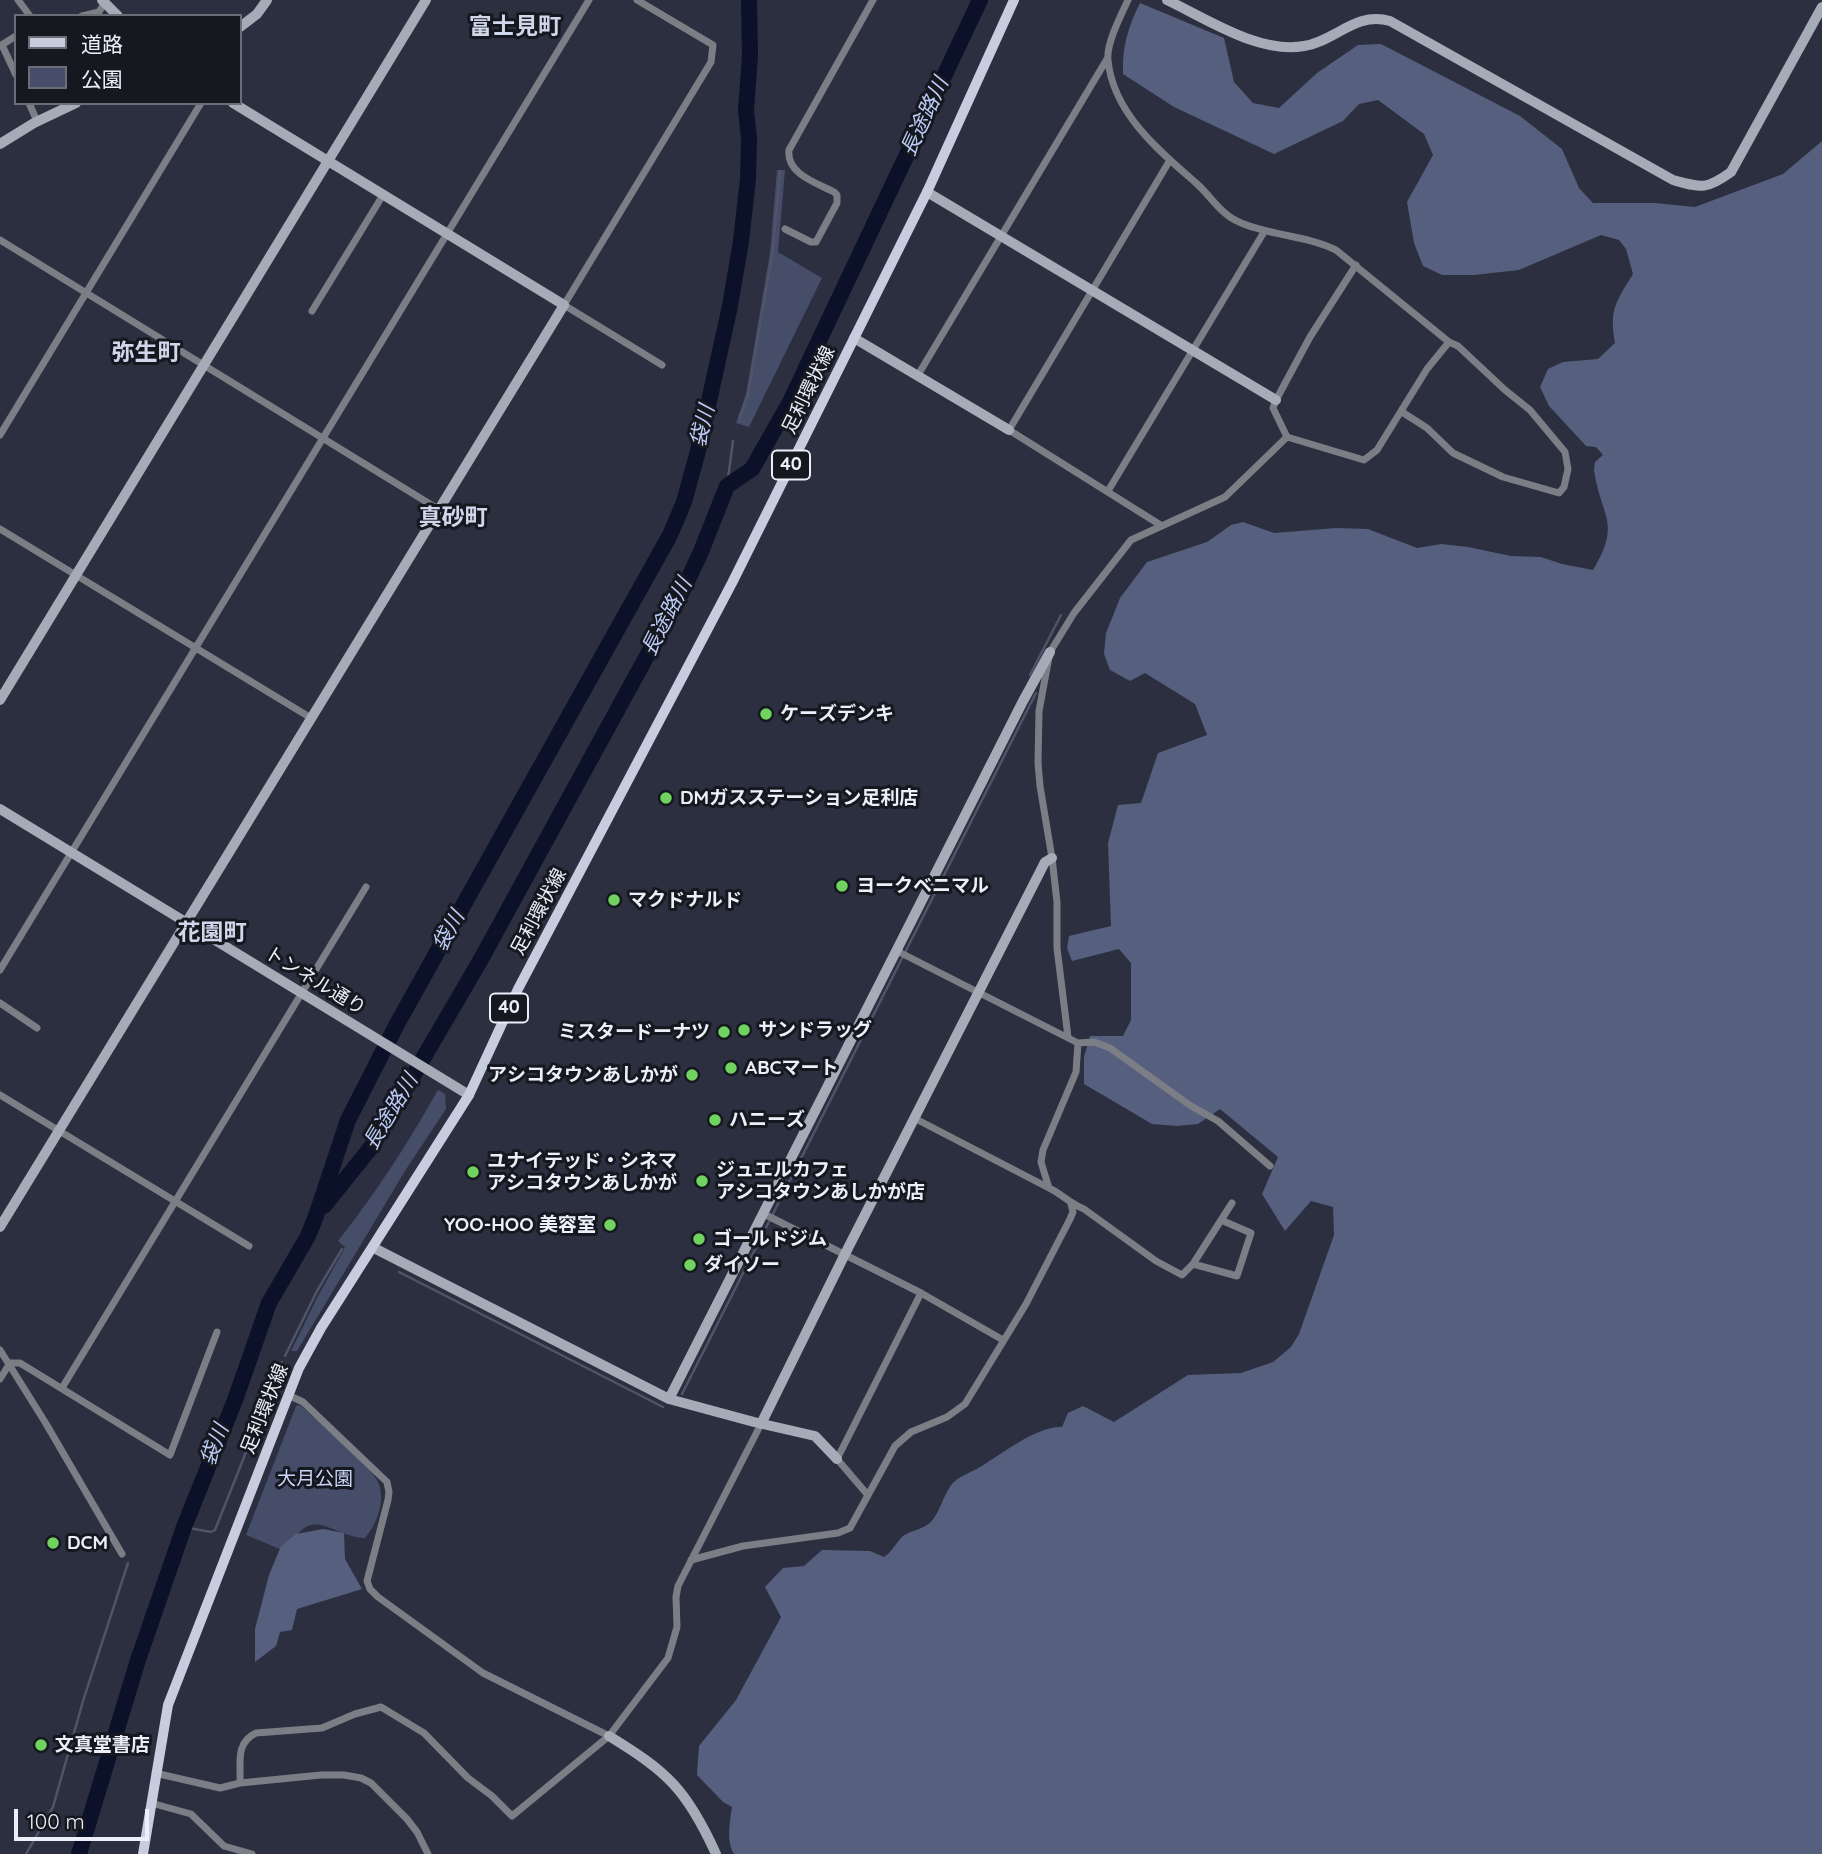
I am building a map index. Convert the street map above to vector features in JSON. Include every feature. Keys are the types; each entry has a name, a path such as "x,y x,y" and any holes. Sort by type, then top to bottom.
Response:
{"main road":[{"name":"足利環状線","path":"143,1854 163,1722 173,1688 309,1347 469,1095 518,989 732,583 927,192 1014,0"}],"street":[{"path":"243,25 267,0"},
{"path":"0,700 426,0"},
{"path":"0,971 589,0"},
{"path":"0,1227 711,62 713,45 638,0"},
{"path":"785,229 816,242 837,203 837,195 792,168 788,159 789,150 873,0"},
{"path":"918,375 1107,59 1128,0"},
{"path":"1167,0 1256,43 1282,48 1306,46 1367,18 1377,17 1390,21 1672,180 1700,188 1717,182 1731,172 1822,6"},
{"path":"90,14 99,12 103,1 116,14"},
{"path":"1,45 14,71"},
{"path":"1107,59 1117,91 1136,127 1200,187 1219,209 1236,221 1264,232 1326,245 1356,265 1449,342 1458,346 1530,411 1563,449 1569,464 1562,491 1503,477 1469,461 1453,453 1427,428 1402,412"},
{"path":"30,105 37,121"},
{"path":"0,144 37,121 72,105"},
{"path":"0,435 200,105"},
{"path":"236,105 662,365"},
{"path":"1009,430 1170,160"},
{"path":"927,192 1276,400"},
{"path":"312,311 383,195"},
{"path":"1108,491 1264,232"},
{"path":"0,240 438,509"},
{"path":"1356,265 1310,337 1276,400 1273,408 1287,437 1364,460 1377,450 1427,369 1449,342"},
{"path":"854,338 1009,430 1162,526"},
{"path":"669,1399 1050,652 1074,613 1131,540 1225,497 1287,437"},
{"path":"0,529 312,718"},
{"path":"1050,652 1038,711 1038,763 1057,902 1057,948 1068,1038"},
{"name":"トンネル通り","path":"0,809 469,1095"},
{"path":"240,1783 242,1744 248,1737 256,1733 322,1728 355,1714 381,1707 424,1732 468,1778 512,1816 609,1736 668,1658 677,1627 678,1586 1045,862 1052,858"},
{"path":"62,1388 366,887"},
{"path":"897,951 1078,1043 1094,1042 1110,1048 1191,1106 1218,1121 1270,1166"},
{"path":"0,1003 37,1028"},
{"path":"1049,1188 1041,1162 1043,1150 1076,1072 1078,1043"},
{"path":"0,1095 249,1246"},
{"path":"914,1118 1062,1194 1071,1204 1084,1209 1178,1274 1184,1274 1193,1264 1232,1203"},
{"path":"691,1560 743,1546 841,1533 850,1528 890,1454 902,1439 916,1429 947,1417 962,1407 1026,1304 1070,1219 1073,1212 1071,1204"},
{"path":"764,1214 921,1293 1003,1340"},
{"path":"1193,1264 1237,1276 1251,1233 1221,1220"},
{"path":"374,1248 669,1399 815,1436 867,1494"},
{"path":"837,1459 921,1293"},
{"path":"10,1363 20,1363 170,1455 217,1332"},
{"path":"0,1350 122,1554"},
{"path":"0,1379 10,1363"},
{"path":"288,1395 303,1402 387,1482 388,1500 367,1581 377,1597 483,1673 609,1736 654,1765 682,1791 699,1816 716,1854"},
{"path":"155,1773 220,1788 240,1783 321,1775 361,1778 371,1783 407,1819 428,1854"},
{"path":"151,1803 191,1814 224,1850 253,1854"}],"green space":[{"path":"777,170 785,170 778,252 822,278 749,427 736,423 746,394 770,253"},
{"path":"438,1090 445,1094 446,1109 405,1171 297,1351 291,1351 345,1247 338,1241 391,1167"},
{"name":"大月公園","path":"300,1405 354,1454 378,1482 381,1504 373,1526 365,1538 322,1525 313,1525 304,1528 287,1552 246,1535 296,1406"}],"shaded area":[{"path":"1140,3 1224,38 1234,82 1253,103 1279,108 1317,73 1358,45 1381,44 1520,116 1562,149 1579,188 1593,203 1655,203 1695,207 1783,174 1822,141 1822,1854 734,1854 729,1837 732,1807 723,1802 697,1775 699,1746 736,1700 781,1617 765,1587 783,1568 804,1566 822,1550 870,1551 884,1557 902,1537 930,1522 955,1481 1031,1436 1062,1427 1068,1413 1083,1406 1114,1422 1188,1375 1241,1373 1273,1362 1291,1347 1299,1334 1334,1235 1333,1207 1311,1201 1285,1231 1262,1194 1278,1157 1220,1109 1198,1124 1152,1124 1084,1084 1084,1057 1090,1036 1123,1036 1131,1020 1131,963 1119,949 1072,961 1067,948 1069,936 1111,926 1108,843 1118,805 1141,803 1158,753 1207,735 1195,704 1145,673 1130,681 1110,670 1104,654 1106,633 1120,598 1147,562 1207,542 1231,525 1243,522 1274,533 1336,528 1368,529 1417,548 1441,544 1468,547 1511,556 1541,557 1593,570 1606,541 1607,520 1594,470 1595,462 1603,455 1596,447 1586,446 1549,406 1540,387 1548,369 1563,362 1598,359 1615,343 1615,306 1633,274 1626,249 1619,240 1601,235 1519,270 1442,275 1423,266 1414,243 1407,202 1433,155 1424,134 1378,100 1359,104 1343,121 1274,154 1174,107 1123,74 1127,37"},
{"path":"323,1529 344,1533 345,1559 362,1589 297,1609 292,1630 280,1632 276,1646 255,1662 255,1629 269,1575 281,1546 296,1534"}],"waterway":[{"name":"袋川","path":"79,1854 138,1660 184,1527 235,1400 269,1303 308,1236 348,1120 397,1024 670,535 684,502 730,306 741,241 748,179 749,138 746,110 750,56 749,0"},
{"name":"長途路川","path":"324,1206 372,1146 480,961 683,590 727,486 752,469 790,402 980,0"},
{"path":"740,418 748,395 773,249 780,171"},
{"path":"727,486 733,441"},
{"path":"1030,675 1061,615"},
{"path":"682,1394 1036,693"},
{"path":"285,1356 317,1291 342,1249"},
{"path":"399,1272 663,1407"},
{"path":"184,1527 211,1532 215,1530 282,1362"},
{"path":"26,1854 53,1807 83,1701 128,1563"}],"place":[{"name":"ケーズデンキ","path":"766,714"},
{"name":"DMガスステーション足利店","path":"666,798"},
{"name":"ヨークベニマル","path":"842,886"},
{"name":"マクドナルド","path":"614,900"},
{"name":"サンドラッグ","path":"744,1030"},
{"name":"ミスタードーナツ","path":"724,1032"},
{"name":"ABCマート","path":"731,1068"},
{"name":"アシコタウンあしかが","path":"692,1075"},
{"name":"ハニーズ","path":"715,1120"},
{"name":"ユナイテッド・シネマ アシコタウンあしかが","path":"473,1172"},
{"name":"ジュエルカフェ アシコタウンあしかが店","path":"702,1181"},
{"name":"YOO-HOO 美容室","path":"610,1225"},
{"name":"ゴールドジム","path":"699,1239"},
{"name":"ダイソー","path":"690,1265"},
{"name":"DCM","path":"53,1543"},
{"name":"文真堂書店","path":"41,1745"}],"district":[{"name":"富士見町","path":"515,27"},
{"name":"弥生町","path":"146,353"},
{"name":"真砂町","path":"453,518"},
{"name":"花園町","path":"212,933"}]}
